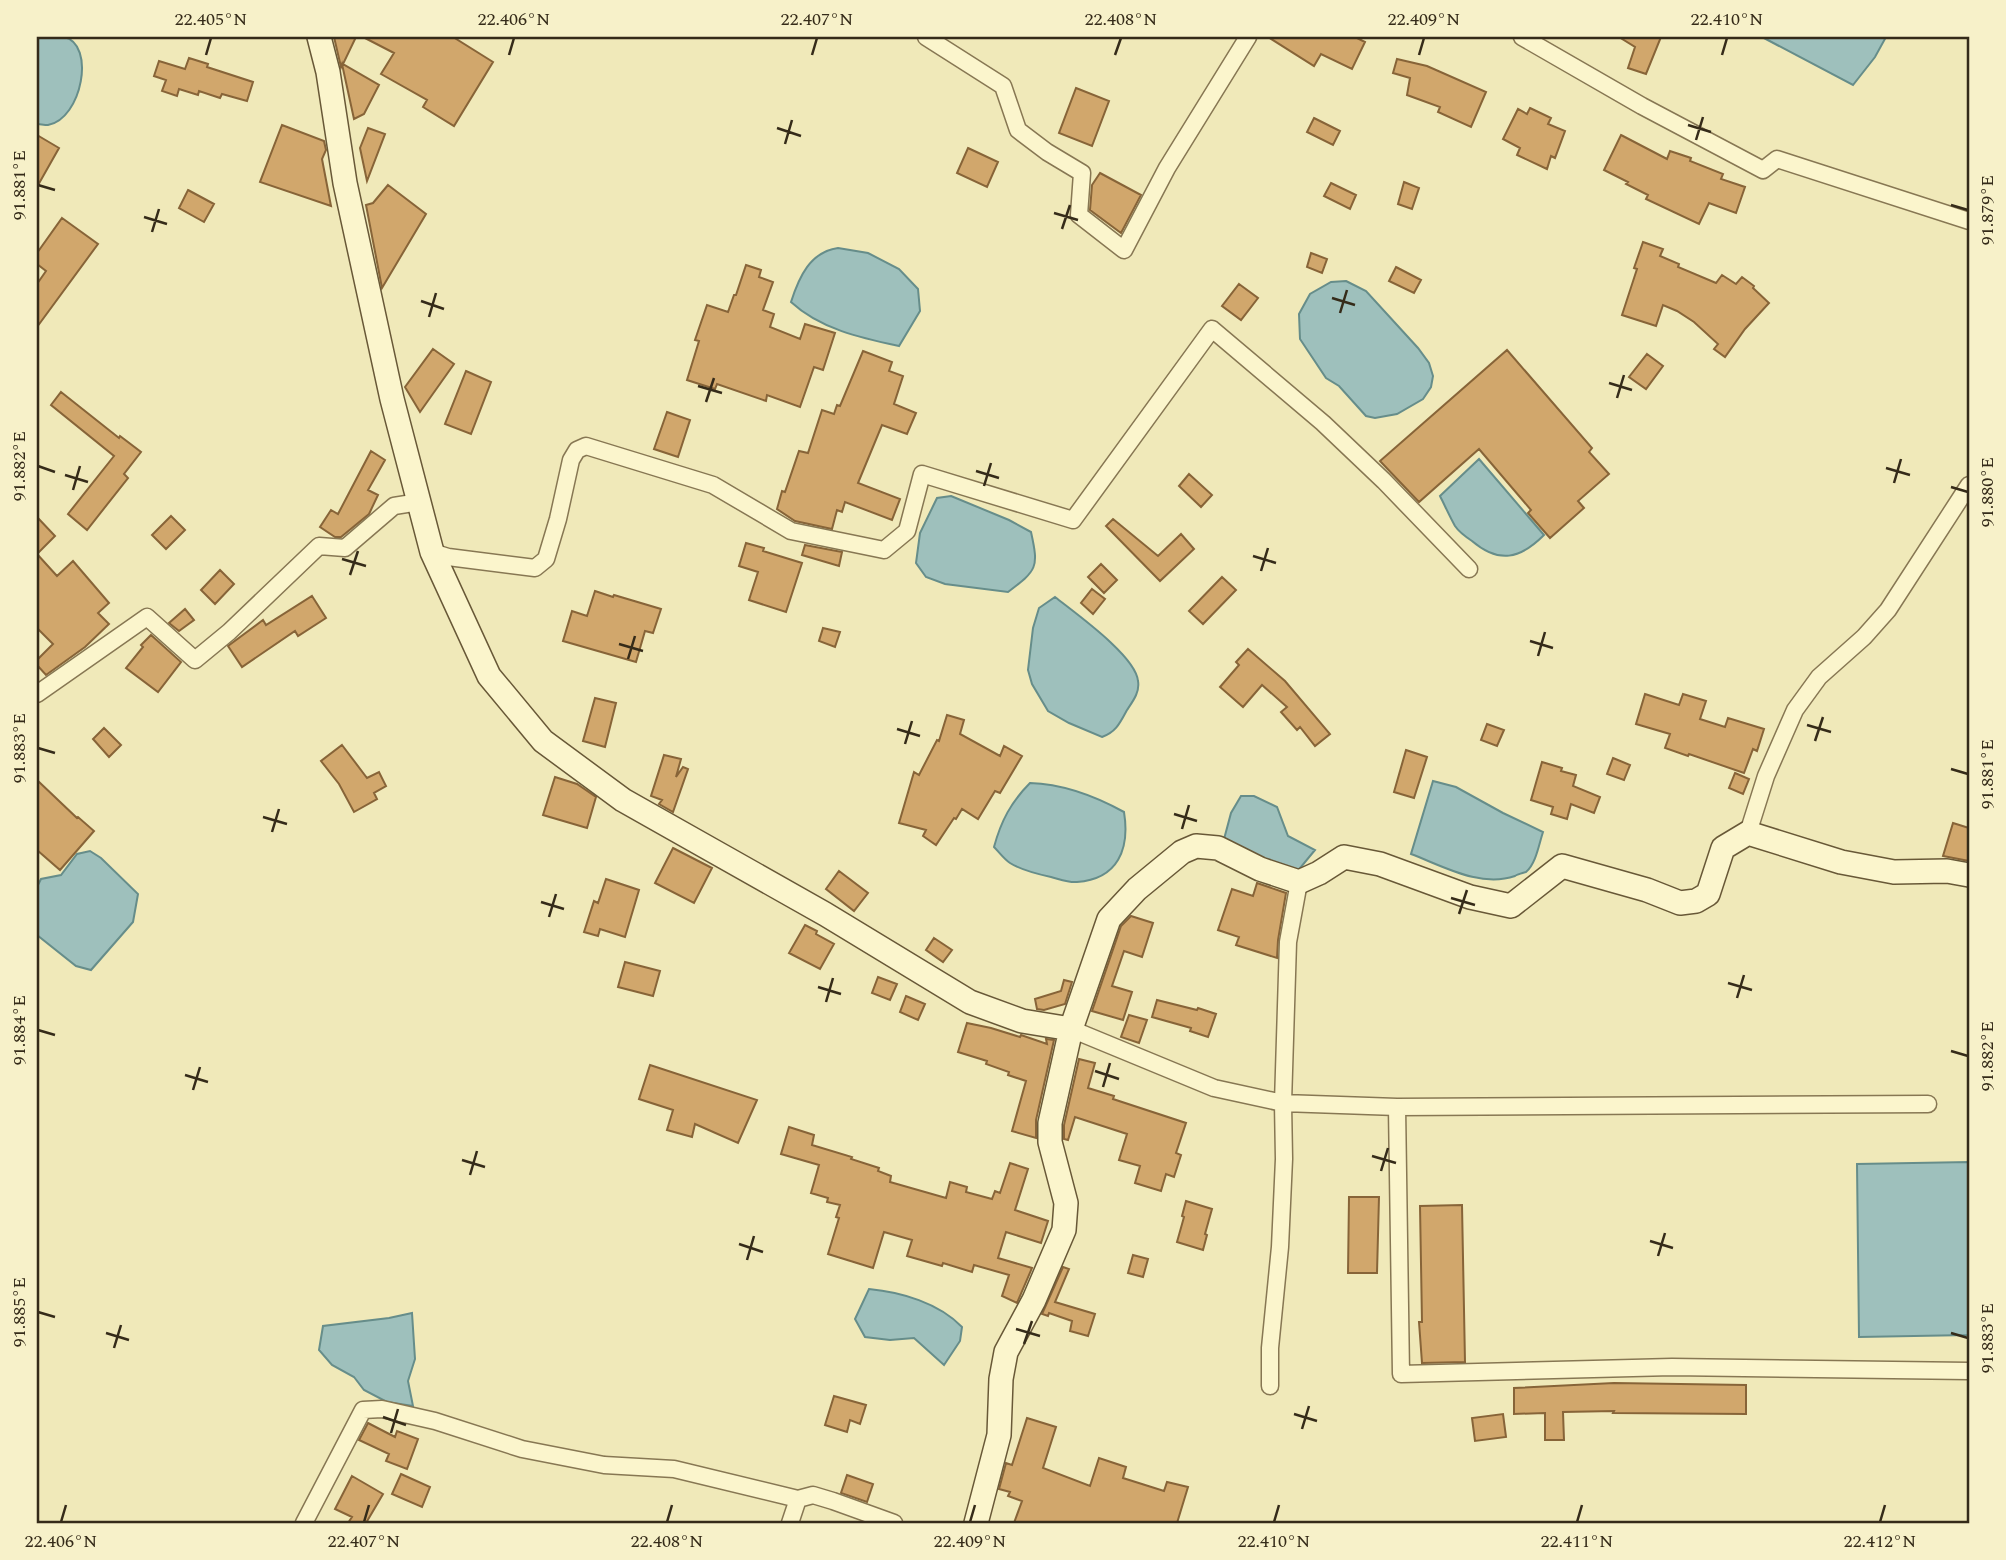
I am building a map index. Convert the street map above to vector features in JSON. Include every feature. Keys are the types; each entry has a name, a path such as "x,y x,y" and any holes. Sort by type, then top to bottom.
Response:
{"street":[{"path":"319,37 328,72 351,210 392,399 432,552 489,676 543,741 623,800 825,914 970,1002 1022,1021 1071,1029 1214,1088 1283,1103 1397,1107 1928,1104"},
{"path":"926,37 1003,86 1018,130 1082,173 1079,215 1124,250 1167,168 1248,37"},
{"path":"1522,37 1642,106 1763,170 1777,159 1969,221"},
{"path":"432,552 448,557 535,568 546,559 571,460 577,450 586,446 713,485 791,531 884,550 907,531 922,474 1073,520 1212,329 1334,433 1469,569"},
{"path":"976,1523 999,1435 1001,1379 1006,1352 1034,1300 1064,1230 1066,1203 1050,1142 1050,1123 1071,1029 1109,919 1137,889 1182,852 1196,846 1218,848 1260,869 1299,882 1344,857 1380,864 1470,897 1511,905 1562,866 1647,890 1680,903 1696,901 1708,894 1723,848 1748,833 1766,776 1795,710 1819,677 1864,637 1888,610 1969,485"},
{"path":"37,694 147,617 195,660 229,632 319,546 345,548 394,506 419,502"},
{"path":"1748,833 1841,862 1894,872 1947,871 1969,876"},
{"path":"1270,1386 1270,1348 1280,1247 1284,1159 1288,942 1299,882"},
{"path":"1397,1107 1401,1374 1672,1367 1969,1371"},
{"path":"304,1523 363,1410 382,1409 523,1449 604,1465 674,1469 798,1499 813,1495 894,1523"},
{"path":"789,1523 798,1499"}],"water":[{"path":"61,36 74,43 80,53 82,66 81,81 69,110 60,120 48,125 37,124 37,37"},
{"path":"1762,37 1886,37 1875,57 1853,85"},
{"path":"838,248 868,253 899,269 918,289 920,311 899,346 828,326 791,302 802,275 813,260 828,250"},
{"path":"1346,281 1366,291 1429,363 1433,376 1431,387 1423,399 1397,414 1375,418 1366,416 1339,386 1326,378 1300,339 1299,314 1310,294 1331,282"},
{"path":"1479,459 1544,535 1518,554 1500,556 1467,538 1455,526 1440,496"},
{"path":"951,496 1031,532 1035,553 1033,567 1025,578 1008,592 945,584 926,577 916,563 920,533 937,498"},
{"path":"1055,597 1116,648 1135,671 1138,681 1136,696 1117,726 1102,737 1048,711 1032,684 1028,670 1033,628 1039,608"},
{"path":"1433,781 1456,787 1543,832 1535,859 1526,872 1502,879 1475,877 1411,854"},
{"path":"1030,783 1078,792 1124,812 1123,850 1111,868 1091,880 1071,882 1024,870 1010,863 994,847 1007,812"},
{"path":"1241,796 1254,796 1277,807 1288,836 1315,850 1296,873 1223,843 1231,813"},
{"path":"90,851 101,858 138,894 133,922 91,970 76,966 37,935 37,887 41,879 61,875 77,854"},
{"path":"1969,1162 1969,1335 1859,1337 1857,1164"},
{"path":"869,1289 919,1300 942,1311 962,1327 960,1341 944,1365 914,1338 890,1340 865,1337 855,1319"},
{"path":"412,1313 415,1359 408,1381 413,1406 387,1402 364,1390 354,1377 332,1365 319,1350 323,1326"}],"building":[{"path":"334,37 356,37 343,64 379,85 364,114 354,119 342,64 341,67"},
{"path":"363,37 453,37 493,62 454,126 423,107 427,100 381,74 394,53"},
{"path":"1268,37 1355,37 1365,42 1352,69 1321,54 1314,66"},
{"path":"1619,37 1661,37 1646,74 1628,68 1635,47"},
{"path":"189,58 208,64 207,67 253,82 247,101 222,94 220,98 199,91 198,95 179,89 177,96 162,91 166,80 154,76 159,61 185,69"},
{"path":"1397,59 1427,66 1486,92 1471,127 1438,112 1440,107 1407,95 1410,78 1393,73"},
{"path":"1076,88 1109,101 1092,146 1059,133"},
{"path":"1530,108 1551,118 1548,124 1565,131 1555,158 1551,156 1547,169 1517,155 1520,148 1503,139 1518,109 1527,114"},
{"path":"1314,118 1340,131 1333,145 1307,132"},
{"path":"282,125 324,141 326,150 322,159 331,206 260,182"},
{"path":"368,128 385,134 367,181 360,148"},
{"path":"37,135 59,148 37,187"},
{"path":"1621,135 1667,159 1670,151 1691,158 1690,161 1723,174 1721,179 1745,187 1736,213 1709,203 1699,224 1646,199 1648,195 1604,170"},
{"path":"968,148 998,162 987,187 957,173"},
{"path":"1100,173 1141,195 1121,233 1090,210 1092,185"},
{"path":"1404,182 1419,188 1412,209 1398,204"},
{"path":"1331,183 1356,195 1350,209 1324,196"},
{"path":"388,185 426,214 382,288 366,205 373,203"},
{"path":"188,190 214,204 204,222 179,208"},
{"path":"62,218 98,244 37,327 37,284 46,271 37,264 37,253"},
{"path":"1643,242 1663,249 1660,256 1679,264 1678,267 1716,283 1722,275 1736,284 1742,277 1769,303 1745,329 1725,357 1714,349 1718,344 1694,322 1663,305 1656,326 1622,315"},
{"path":"1311,253 1327,259 1322,273 1307,267"},
{"path":"746,265 761,270 759,277 773,282 763,310 774,314 770,327 800,339 805,324 835,333 823,370 814,367 800,407 767,395 766,401 717,384 715,389 687,380 699,341 695,340 707,305 728,312"},
{"path":"1396,267 1421,280 1414,293 1389,281"},
{"path":"1239,284 1258,298 1241,320 1222,306"},
{"path":"433,349 454,364 420,412 405,387"},
{"path":"1507,350 1592,448 1589,452 1609,474 1578,501 1584,508 1550,538 1528,513 1531,510 1479,449 1419,502 1380,461"},
{"path":"863,351 892,362 889,371 903,376 894,404 916,413 907,434 882,425 858,483 900,499 892,520 845,502 842,512 837,510 832,529 795,521 777,509 782,491 785,492 799,451 808,453 822,410 834,414 837,405 840,406"},
{"path":"1647,354 1663,366 1646,389 1629,377"},
{"path":"466,371 491,382 471,434 445,424"},
{"path":"61,392 141,452 124,474 128,478 87,530 68,514 114,456 51,405"},
{"path":"667,412 690,420 678,457 654,449"},
{"path":"371,451 385,460 368,490 378,495 369,514 341,537 335,537 320,527 331,510 338,514"},
{"path":"1189,474 1212,495 1201,507 1179,486"},
{"path":"171,516 185,530 166,549 152,535"},
{"path":"37,517 55,536 37,554"},
{"path":"1113,519 1158,556 1181,534 1194,549 1160,581 1106,526"},
{"path":"746,543 802,563 786,612 749,600 758,572 739,566"},
{"path":"805,545 842,552 839,566 802,555"},
{"path":"37,554 57,576 73,561 109,603 98,613 109,624 85,647 46,675 37,665 37,660 53,644 37,628"},
{"path":"1101,564 1117,580 1104,593 1088,577"},
{"path":"220,570 234,584 215,604 201,590"},
{"path":"1222,577 1236,590 1203,624 1189,611"},
{"path":"1092,589 1105,599 1093,614 1081,603"},
{"path":"595,591 661,609 653,633 645,631 636,662 563,641 572,611 587,616"},
{"path":"312,596 326,618 298,636 295,631 242,667 228,646 263,620 266,625"},
{"path":"185,609 194,620 179,631 169,623"},
{"path":"823,628 840,632 835,647 819,641"},
{"path":"151,635 181,662 158,692 126,668"},
{"path":"1248,649 1285,681 1330,734 1315,746 1300,727 1297,730 1281,712 1287,707 1262,685 1243,707 1220,687 1239,665 1236,662"},
{"path":"1645,694 1679,705 1683,694 1706,701 1700,719 1725,727 1728,718 1764,729 1757,751 1753,749 1744,773 1665,748 1670,734 1636,724"},
{"path":"595,698 616,703 605,747 583,741"},
{"path":"947,715 964,720 960,734 1000,756 1004,746 1022,756 1000,793 995,791 978,819 962,809 936,845 923,836 926,830 899,823 914,772 919,775 937,740 939,741"},
{"path":"1487,724 1504,730 1497,746 1481,740"},
{"path":"104,728 121,745 109,757 93,739"},
{"path":"342,745 367,778 379,772 386,786 374,793 377,799 354,812 339,784 321,761"},
{"path":"1406,750 1427,757 1414,798 1394,792"},
{"path":"664,755 681,759 676,777 683,767 688,769 673,812 659,804 662,800 651,796"},
{"path":"1613,758 1630,765 1624,780 1607,774"},
{"path":"1542,762 1576,775 1573,786 1600,797 1594,813 1571,804 1567,819 1551,814 1553,807 1531,800"},
{"path":"1735,773 1749,779 1743,794 1729,788"},
{"path":"555,777 577,784 596,797 587,828 543,815"},
{"path":"37,780 94,831 60,870 37,850"},
{"path":"1953,823 1969,828 1969,861 1943,856"},
{"path":"673,848 712,868 694,903 655,883"},
{"path":"839,871 868,893 854,911 826,889"},
{"path":"606,879 639,890 625,937 600,929 598,936 584,932 594,901 598,903"},
{"path":"1257,883 1286,893 1277,958 1236,945 1239,937 1218,930 1232,889 1253,896"},
{"path":"1131,916 1153,923 1142,957 1124,951 1112,986 1132,992 1123,1020 1092,1011 1121,926"},
{"path":"805,925 834,944 820,969 789,953"},
{"path":"934,938 952,950 943,962 926,950"},
{"path":"625,962 660,971 653,996 618,987"},
{"path":"878,977 897,984 890,1000 872,993"},
{"path":"1064,980 1072,982 1065,1004 1044,1010 1037,1009 1035,999 1061,991"},
{"path":"906,996 925,1004 918,1020 900,1012"},
{"path":"1157,1000 1216,1014 1208,1037 1190,1031 1191,1028 1152,1017"},
{"path":"1129,1015 1147,1020 1139,1043 1121,1037"},
{"path":"967,1023 1020,1037 1021,1035 1047,1044 1046,1039 1054,1040 1036,1120 1036,1138 1012,1131 1026,1081 986,1064 987,1061 958,1052"},
{"path":"1079,1059 1095,1063 1088,1088 1186,1123 1176,1153 1181,1155 1174,1177 1166,1174 1161,1191 1135,1183 1140,1166 1119,1160 1127,1134 1075,1117 1068,1140 1064,1139 1064,1125"},
{"path":"650,1065 757,1100 738,1143 695,1124 692,1137 667,1130 673,1110 639,1099"},
{"path":"789,1127 814,1135 812,1145 879,1168 878,1171 891,1176 890,1182 946,1198 950,1182 967,1187 966,1192 992,1199 995,1191 1000,1193 1010,1163 1028,1169 1015,1210 1048,1221 1041,1243 1006,1232 998,1258 1032,1268 1017,1303 1002,1296 1009,1275 974,1265 972,1272 907,1256 912,1240 884,1232 873,1268 828,1254 839,1218 836,1217 840,1205 827,1202 828,1198 811,1193 819,1165 781,1154"},
{"path":"1349,1197 1379,1197 1377,1273 1348,1273"},
{"path":"1186,1201 1212,1209 1203,1250 1177,1242"},
{"path":"1462,1205 1465,1362 1422,1363 1419,1322 1422,1322 1420,1206"},
{"path":"1133,1255 1148,1259 1143,1277 1128,1273"},
{"path":"1063,1267 1069,1269 1055,1302 1095,1314 1088,1336 1070,1331 1072,1321 1049,1313 1048,1316 1042,1314"},
{"path":"1614,1383 1746,1385 1746,1414 1563,1412 1564,1440 1545,1440 1545,1413 1514,1414 1514,1388"},
{"path":"834,1396 866,1405 860,1424 850,1420 847,1432 825,1425"},
{"path":"1503,1414 1506,1437 1475,1441 1472,1418"},
{"path":"1027,1418 1056,1427 1043,1468 1090,1486 1099,1458 1126,1467 1123,1478 1164,1491 1167,1482 1188,1487 1177,1523 1014,1523 1022,1501 1008,1496 1010,1492 999,1489 1006,1463 1012,1465"},
{"path":"368,1423 395,1437 397,1431 418,1439 407,1469 386,1461 389,1454 359,1440"},
{"path":"401,1474 430,1487 422,1507 392,1494"},
{"path":"847,1475 873,1484 867,1502 841,1493"},
{"path":"352,1476 383,1494 366,1523 348,1523 352,1517 335,1509"}]}
